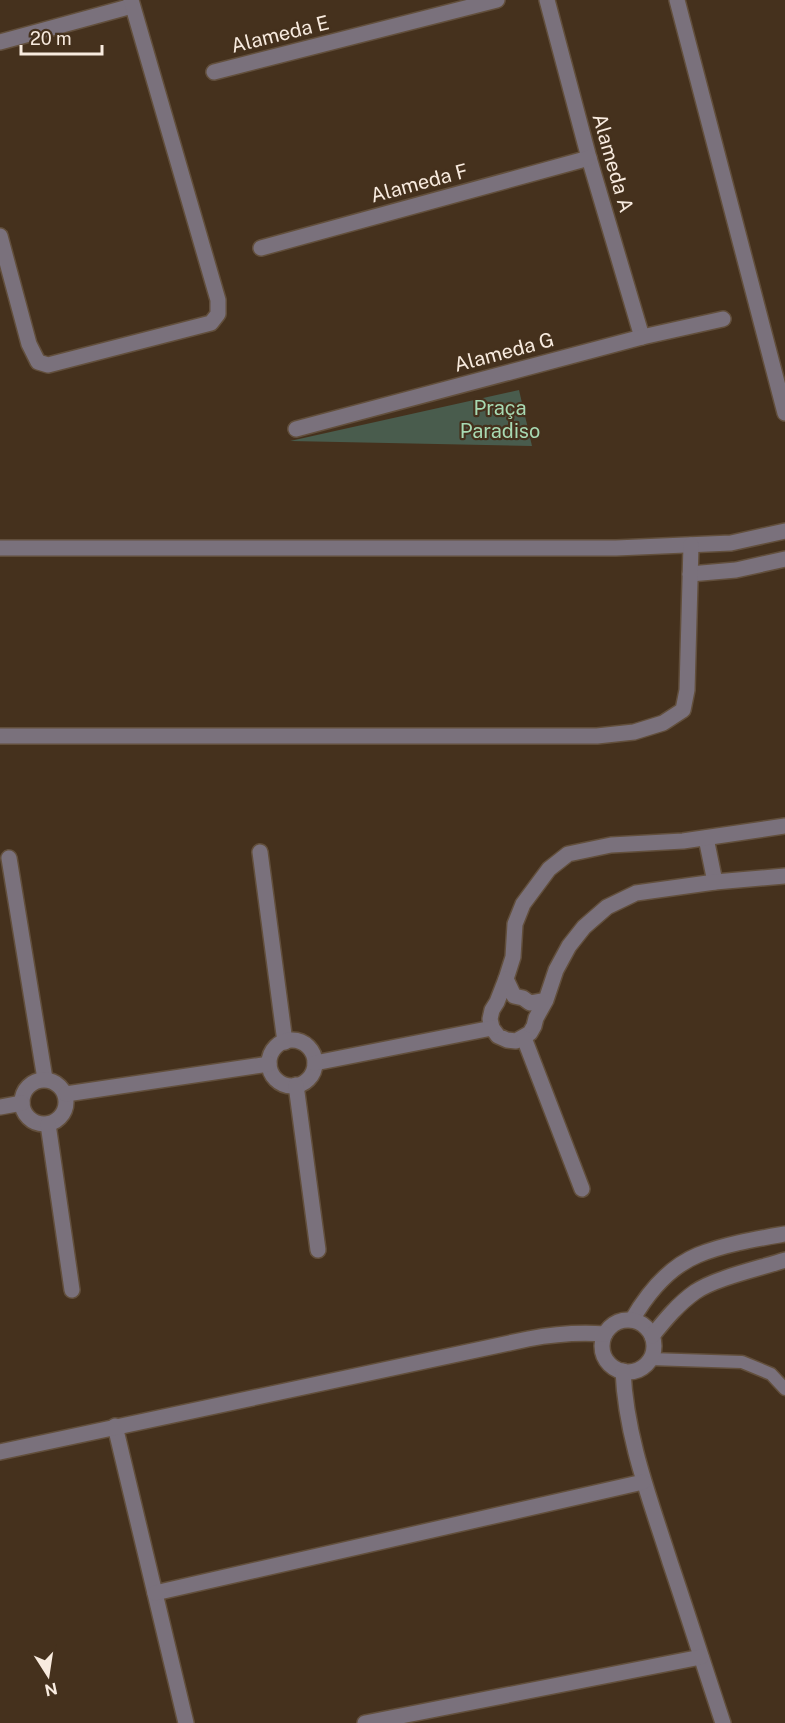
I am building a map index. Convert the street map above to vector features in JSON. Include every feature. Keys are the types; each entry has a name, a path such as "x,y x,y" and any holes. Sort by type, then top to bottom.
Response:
{"street":[{"name":"Alameda E","path":"214,72 497,0"},
{"name":"Alameda A","path":"547,0 589,158 642,337"},
{"path":"677,0 785,413"},
{"path":"0,42 131,3 218,300 218,314 211,323 48,365 38,362 29,344 0,236"},
{"name":"Alameda F","path":"261,248 589,158"},
{"name":"Alameda G","path":"296,429 642,337 723,319"},
{"path":"0,548 616,548 731,543 785,531"},
{"path":"0,736 597,736 634,732 663,723 683,710 687,690 691,545"},
{"path":"690,574 736,570 785,559"},
{"path":"785,825 683,841 611,845 568,854 549,869 523,904 515,924 513,957 506,980 492,1010 490,1019 492,1028 498,1036 507,1040 516,1041 530,1033 546,1000 556,970 569,946 584,927 607,907 636,893 715,882 785,876"},
{"path":"706,838 715,882"},
{"path":"260,852 285,1042"},
{"path":"9,858 45,1079"},
{"path":"506,980 514,996 530,1003 546,1000"},
{"path":"315,1063 492,1028"},
{"path":"524,1038 582,1189"},
{"path":"293,1040 309,1048 314,1055 315,1063 310,1078 296,1085 286,1085 278,1081 269,1064 271,1054 277,1047 293,1040"},
{"path":"66,1094 269,1064"},
{"path":"45,1079 61,1087 66,1094 66,1110 56,1122 48,1124 39,1124 30,1120 21,1103 29,1086 45,1079"},
{"path":"296,1085 318,1250"},
{"path":"0,1107 21,1103"},
{"path":"48,1124 72,1290"},
{"path":"632,1320 643,1301 657,1285 697,1255 751,1240 785,1234 785,1247"},
{"path":"652,1336 668,1316 697,1290 785,1260"},
{"path":"632,1320 647,1328 654,1344 651,1359 639,1369 631,1372 616,1369 609,1364 605,1357 603,1342 605,1334 616,1323 632,1320"},
{"path":"0,1452 528,1339 560,1333 605,1334"},
{"path":"623,1371 624,1400 643,1482 723,1723"},
{"path":"115,1426 186,1723"},
{"path":"156,1593 643,1482"},
{"path":"365,1723 701,1657"}],"lane":[{"path":"651,1359 742,1362 771,1374 785,1389"}],"green space":[{"name":"Praça Paradiso","path":"519,390 532,446 290,441"}]}
